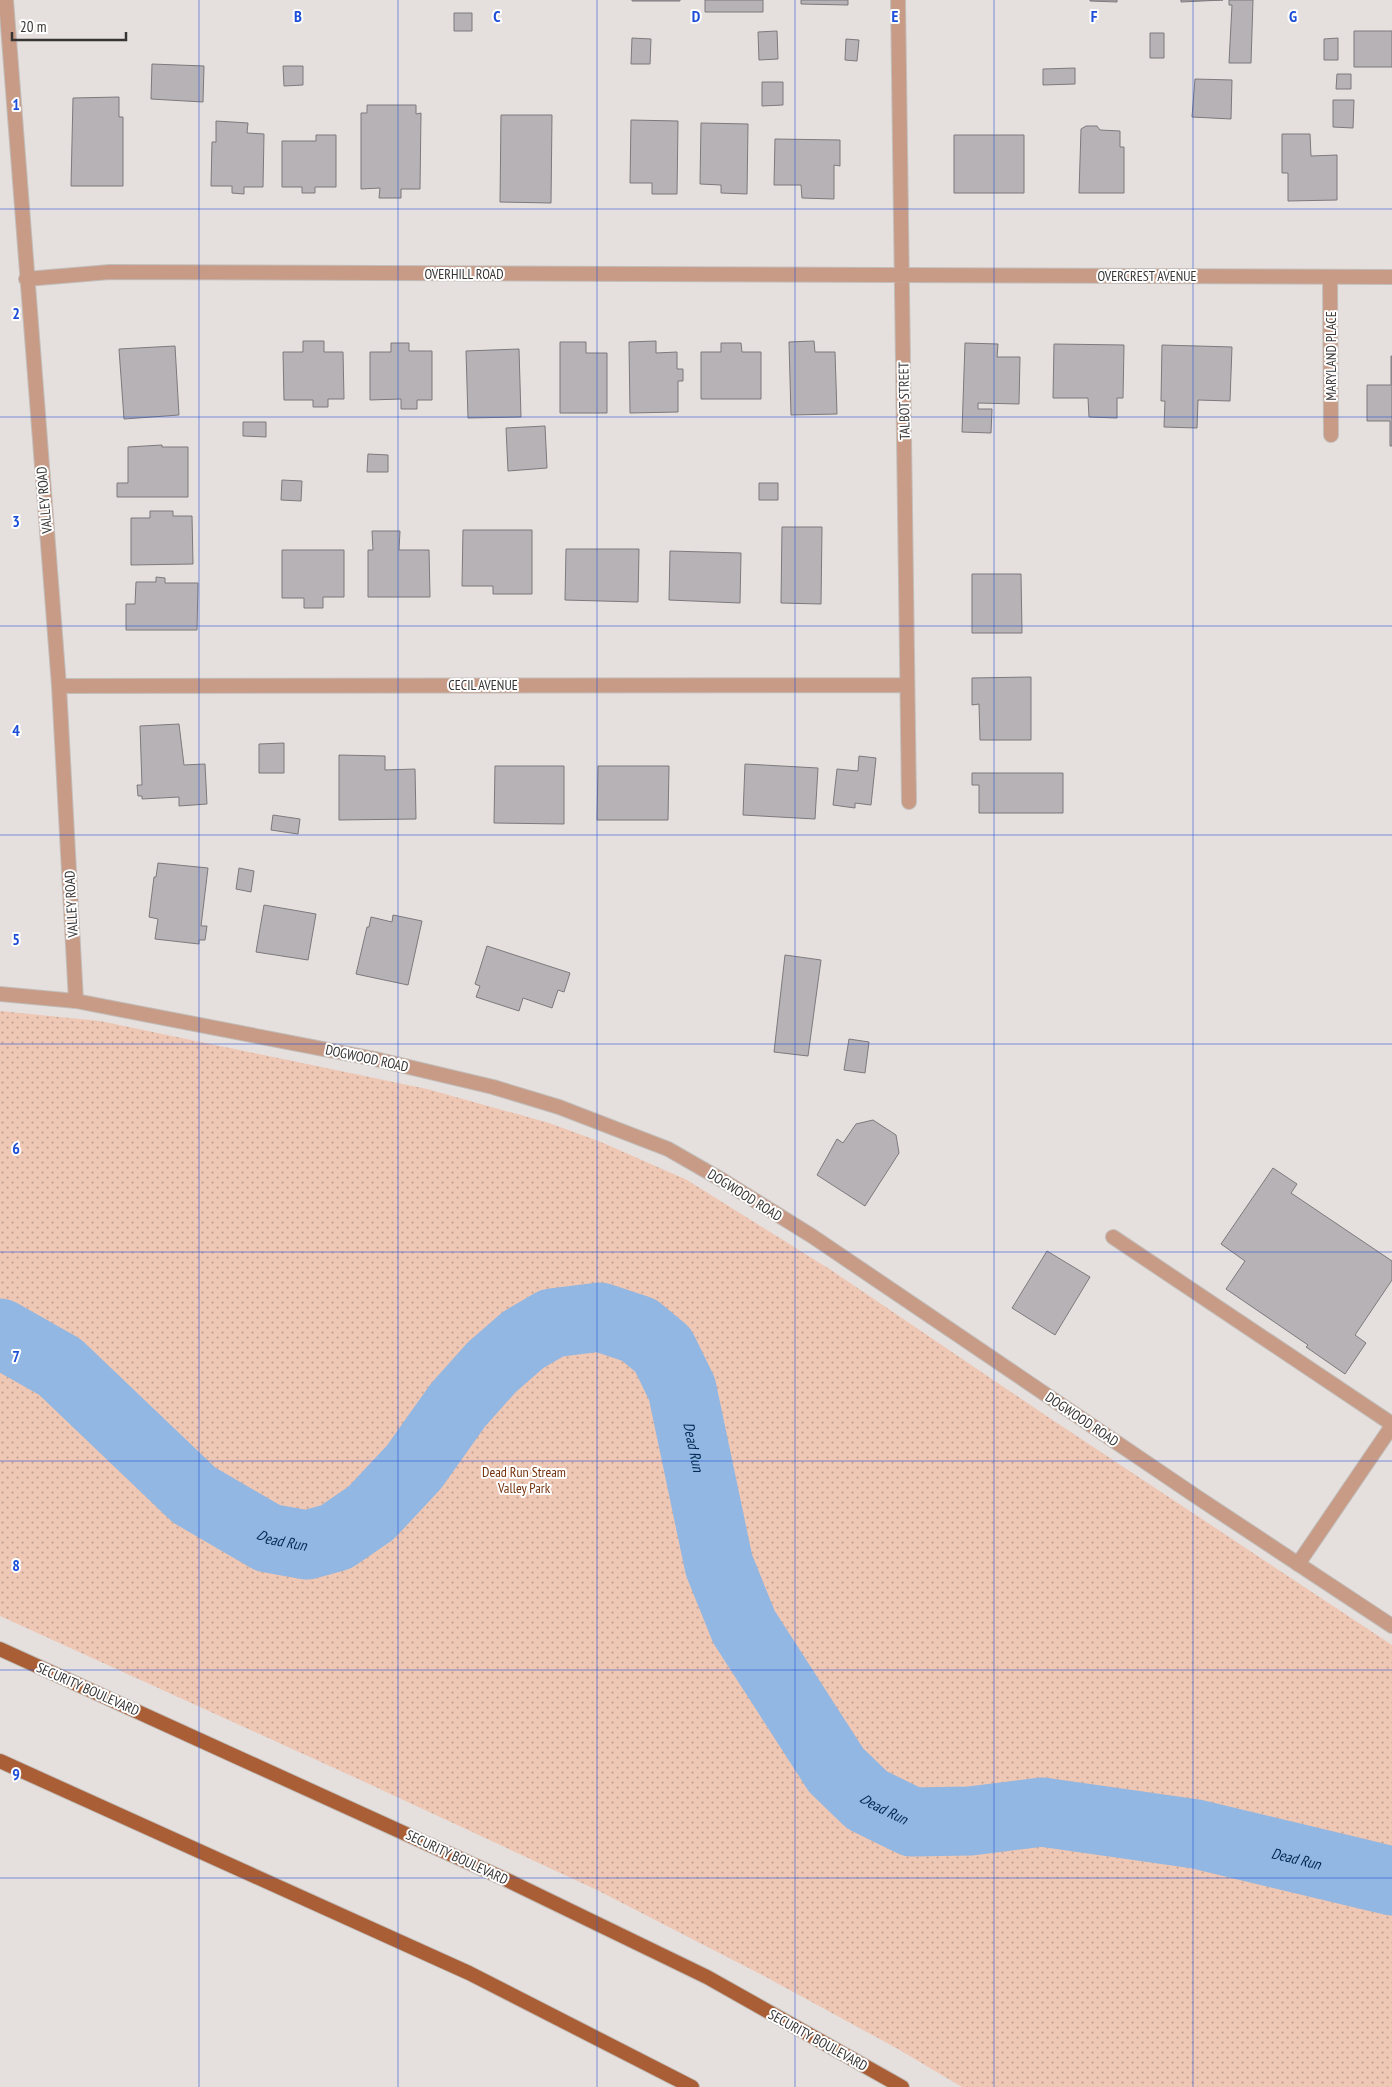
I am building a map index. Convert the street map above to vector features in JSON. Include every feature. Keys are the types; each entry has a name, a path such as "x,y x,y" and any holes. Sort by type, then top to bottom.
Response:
{"main road":[{"name":"SECURITY BOULEVARD","path":"0,1649 509,1881 707,1978 902,2087"},
{"path":"0,1761 470,1973 692,2087"}],"street":[{"name":"VALLEY ROAD","path":"6,0 26,279 59,686 76,1001"},
{"name":"TALBOT STREET","path":"898,0 909,802"},
{"name":"OVERHILL ROAD","path":"26,279 110,272 902,275"},
{"name":"OVERCREST AVENUE","path":"902,275 1392,277"},
{"name":"MARYLAND PLACE","path":"1330,277 1331,436"},
{"name":"CECIL AVENUE","path":"59,686 907,685"},
{"name":"DOGWOOD ROAD","path":"0,994 76,1001 375,1058 493,1087 559,1107 668,1150 722,1180 812,1236 1392,1626"},
{"path":"1114,1237 1392,1425 1298,1564"}],"green space":[{"name":"Dead Run Stream Valley Park","path":"0,1011 100,1021 427,1089 549,1123 601,1142 687,1180 831,1270 1048,1417 1392,1645 1392,2087 962,2087 898,2049 764,1976 597,1890 0,1616"}],"building":[{"path":"632,0 680,1 632,1"},
{"path":"705,0 763,0 763,12 705,12"},
{"path":"801,0 848,0 848,5 801,4"},
{"path":"1117,0 1117,2 1090,1"},
{"path":"1181,0 1223,0 1181,2"},
{"path":"1229,0 1253,0 1251,63 1229,63 1232,5 1229,5"},
{"path":"454,13 472,13 472,31 454,31"},
{"path":"777,31 778,59 759,60 758,32"},
{"path":"1354,31 1392,31 1392,67 1354,67"},
{"path":"1150,33 1164,33 1164,58 1150,58"},
{"path":"632,38 651,39 650,64 631,64"},
{"path":"1338,38 1338,60 1324,60 1324,39"},
{"path":"846,39 859,40 857,61 845,60"},
{"path":"152,64 204,66 203,102 151,99"},
{"path":"283,66 303,66 303,85 284,86"},
{"path":"1075,68 1075,84 1043,85 1043,69"},
{"path":"1337,74 1351,74 1351,89 1336,89"},
{"path":"1195,79 1232,80 1231,119 1192,117"},
{"path":"762,82 783,82 783,105 762,106"},
{"path":"119,97 119,117 123,117 123,186 71,186 73,98"},
{"path":"1333,100 1354,100 1353,128 1333,127"},
{"path":"367,105 416,105 416,114 421,113 420,189 401,189 401,198 379,198 380,188 361,189 361,113 367,113"},
{"path":"501,115 552,115 551,203 500,202"},
{"path":"631,120 678,121 677,194 652,194 652,183 630,183"},
{"path":"216,121 248,123 247,133 264,134 263,187 244,187 244,194 232,193 232,186 211,186 212,142 216,142"},
{"path":"701,123 748,124 747,194 721,193 721,185 700,184"},
{"path":"1086,126 1097,126 1100,130 1120,131 1120,147 1124,147 1124,193 1079,193 1081,129"},
{"path":"1282,134 1310,134 1311,156 1337,155 1337,200 1288,201 1288,173 1282,173"},
{"path":"316,135 336,135 336,187 315,187 315,193 302,193 302,187 282,187 282,141 316,141"},
{"path":"954,135 1024,135 1024,193 954,193"},
{"path":"775,139 840,140 840,166 834,165 834,199 802,198 801,185 774,185"},
{"path":"303,341 324,341 324,352 343,352 344,399 328,399 328,407 313,407 313,400 284,400 283,352 303,352"},
{"path":"656,341 656,353 677,352 677,369 683,369 683,381 678,381 678,412 630,413 629,342"},
{"path":"814,341 815,352 835,352 837,414 791,415 789,342"},
{"path":"560,342 586,342 586,353 607,353 607,413 560,413"},
{"path":"391,343 409,343 409,351 432,351 432,400 417,400 417,409 401,409 401,399 370,400 370,352 391,352"},
{"path":"721,343 741,343 742,352 761,352 761,399 701,399 701,352 721,352"},
{"path":"965,343 998,344 997,357 1020,357 1019,404 978,403 978,409 992,409 991,433 962,432"},
{"path":"1054,344 1124,345 1123,398 1117,398 1117,418 1089,417 1088,398 1053,398"},
{"path":"1162,345 1232,347 1230,401 1198,400 1197,428 1164,427 1165,401 1161,401"},
{"path":"175,346 179,415 124,419 119,349"},
{"path":"519,349 521,417 468,418 466,351"},
{"path":"1391,356 1392,446 1390,446 1390,421 1367,421 1367,385 1391,385"},
{"path":"243,422 266,422 266,437 243,436"},
{"path":"545,426 547,468 508,471 506,428"},
{"path":"162,445 162,447 188,447 188,497 117,497 117,483 128,483 128,447"},
{"path":"368,454 388,455 388,472 367,472"},
{"path":"282,480 302,481 301,501 281,500"},
{"path":"759,483 778,483 778,500 759,500"},
{"path":"150,511 173,511 173,516 192,516 193,564 131,565 131,518 150,518"},
{"path":"782,527 822,527 821,604 781,603"},
{"path":"463,530 532,530 532,594 493,594 493,586 462,586"},
{"path":"372,531 400,531 399,550 429,550 430,597 368,597 368,550 373,550"},
{"path":"566,549 639,549 638,602 565,600"},
{"path":"282,550 344,550 344,597 323,597 323,608 304,608 304,598 282,598"},
{"path":"670,551 741,553 740,603 669,600"},
{"path":"972,574 1021,574 1022,633 972,633"},
{"path":"156,577 165,578 165,583 198,583 197,630 126,630 126,604 135,604 136,582 156,582"},
{"path":"1031,677 1031,740 980,740 979,704 972,705 972,678"},
{"path":"179,724 184,765 205,764 207,804 179,806 179,797 142,799 142,796 138,796 137,785 142,785 140,726"},
{"path":"284,743 284,773 259,773 259,744"},
{"path":"339,755 385,756 385,770 415,769 416,819 339,820"},
{"path":"859,756 876,758 871,805 855,803 855,808 833,805 837,769 858,771"},
{"path":"745,764 818,768 815,819 743,815"},
{"path":"495,766 564,766 564,824 494,823"},
{"path":"598,766 669,766 668,820 597,820"},
{"path":"972,773 1063,773 1063,813 979,813 979,785 972,785"},
{"path":"273,815 300,819 298,834 271,830"},
{"path":"158,863 208,868 201,926 207,926 205,940 199,940 199,944 155,939 158,919 149,917 154,877 156,877"},
{"path":"239,868 254,871 251,892 236,889"},
{"path":"264,905 316,914 308,960 256,952"},
{"path":"393,915 422,921 408,985 356,974 371,917 392,922"},
{"path":"487,946 570,973 564,992 558,990 552,1008 523,998 519,1011 476,997 480,986 475,984"},
{"path":"785,955 821,960 808,1056 774,1052"},
{"path":"849,1039 869,1042 865,1073 844,1070"},
{"path":"873,1120 896,1135 899,1153 865,1206 817,1175 837,1139 843,1143 856,1124"},
{"path":"1273,1168 1297,1184 1291,1193 1392,1261 1392,1280 1355,1335 1366,1343 1345,1374 1306,1347 1308,1345 1226,1289 1245,1261 1221,1244"},
{"path":"1047,1251 1090,1277 1055,1335 1012,1308"}],"waterway":[{"name":"Dead Run","path":"0,1333 60,1367 194,1495 268,1538 307,1545 336,1537 371,1513 414,1467 458,1405 492,1367 523,1340 552,1323 600,1317 639,1330 663,1350 682,1389 719,1565 744,1627 836,1770 867,1800 912,1822 970,1821 1042,1812 1196,1834 1392,1881"}]}
